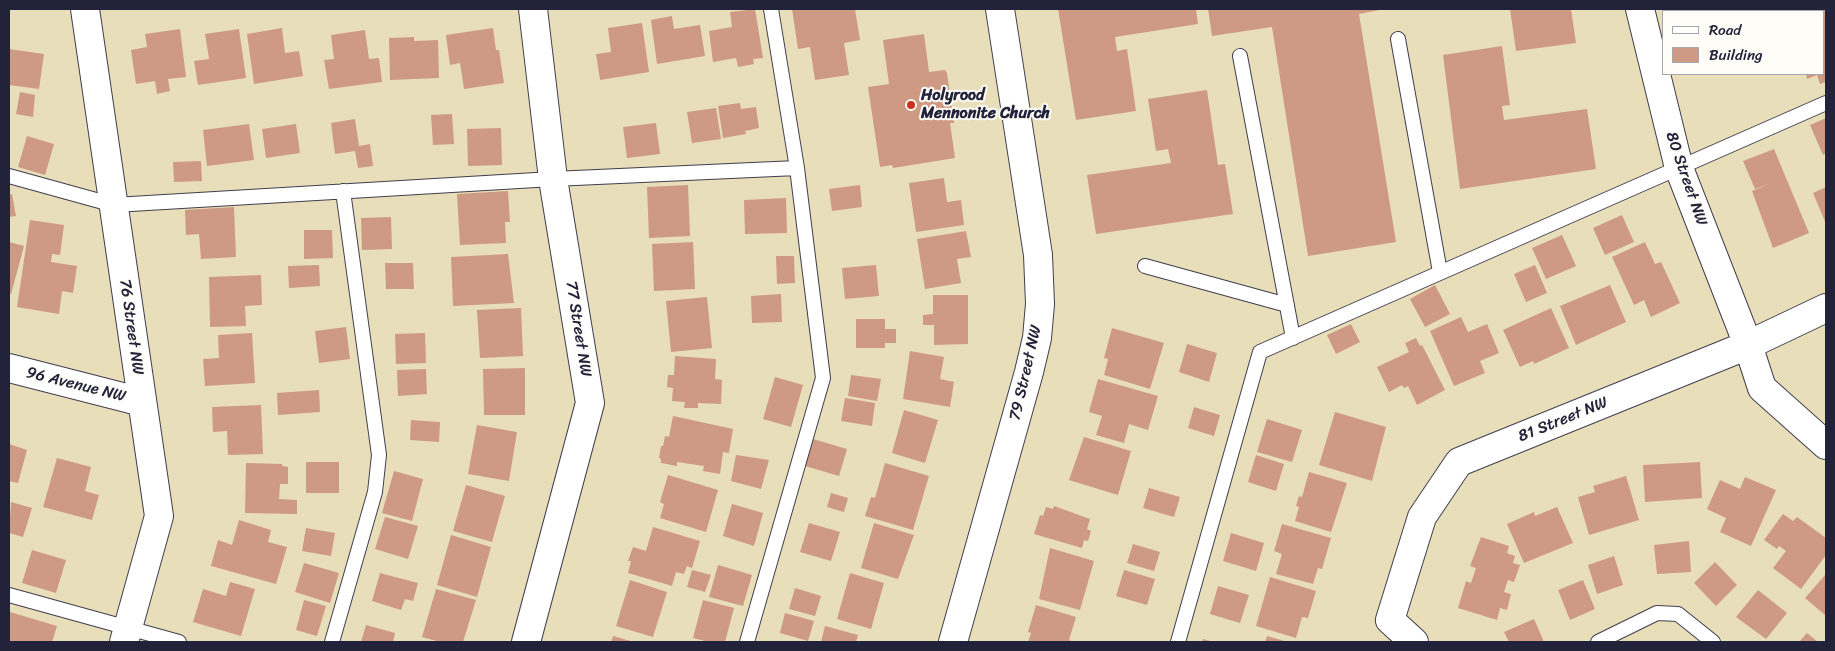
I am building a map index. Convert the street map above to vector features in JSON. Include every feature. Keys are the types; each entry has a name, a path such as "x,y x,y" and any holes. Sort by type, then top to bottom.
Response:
{"street":[{"name":"76 Street NW","path":"85,9 159,516 126,635"},
{"name":"77 Street NW","path":"526,642 590,403 553,179 533,9"},
{"name":"79 Street NW","path":"953,642 1029,372 1037,338 1040,304 1038,255 1000,9"},
{"name":"80 Street NW","path":"1640,9 1659,66 1679,168 1748,345"},
{"name":"81 Street NW","path":"1414,642 1386,631 1422,517 1459,462 1748,345 1826,308"},
{"path":"1748,345 1762,388 1826,445"},
{"name":"96 Avenue NW","path":"9,368 142,402"}],"lane":[{"path":"747,642 824,378 797,168 771,9"},
{"path":"1398,39 1440,272"},
{"path":"1240,56 1293,338"},
{"path":"1178,642 1260,352 1826,103"},
{"path":"9,176 114,205 553,179 797,168"},
{"path":"332,642 375,492 379,455 343,191"},
{"path":"1145,266 1287,304"},
{"path":"9,594 126,635 179,642"},
{"path":"1598,642 1658,613 1678,614 1713,642"}],"building":[{"path":"755,9 763,58 753,59 754,64 738,67 736,58 713,62 709,31 732,27 730,12"},
{"path":"792,9 855,9 860,40 844,43 849,75 815,80 810,47 798,49"},
{"path":"1058,9 1196,9 1198,24 1115,37 1117,51 1127,49 1136,111 1076,120"},
{"path":"1208,9 1384,9 1359,14 1396,242 1308,256 1272,27 1212,36"},
{"path":"1510,9 1571,9 1576,43 1516,51"},
{"path":"1826,9 1826,82 1820,84 1817,75 1825,75 1825,10 1784,10"},
{"path":"672,16 674,29 700,25 705,56 657,64 651,20"},
{"path":"642,23 649,72 600,80 596,54 611,52 608,28"},
{"path":"282,28 285,53 299,51 303,76 254,84 247,34"},
{"path":"493,28 496,50 499,50 504,83 464,89 460,63 450,65 446,35"},
{"path":"180,29 186,77 168,79 170,91 157,94 155,81 136,84 131,50 147,47 145,34"},
{"path":"239,29 246,78 198,85 194,61 209,59 205,34"},
{"path":"365,30 369,59 379,58 382,82 329,89 324,60 334,59 331,35"},
{"name":"Holyrood Mennonite Church","path":"924,34 929,72 945,70 947,73 954,123 950,123 955,158 893,168 892,165 880,167 868,87 889,84 883,40"},
{"path":"414,37 414,41 438,40 439,78 390,80 389,38"},
{"path":"1502,46 1510,105 1502,106 1504,120 1587,109 1596,169 1460,189 1443,55"},
{"path":"9,49 44,54 39,89 9,85"},
{"path":"1806,75 1817,75 1807,79"},
{"path":"1207,90 1218,165 1225,164 1233,214 1096,234 1087,175 1171,163 1168,149 1156,151 1148,99"},
{"path":"20,92 35,95 33,117 16,114"},
{"path":"740,103 741,109 756,107 759,128 745,131 746,134 723,138 718,106"},
{"path":"716,108 721,139 692,143 687,112"},
{"path":"452,114 454,144 433,145 431,115"},
{"path":"1826,118 1826,153 1823,155 1810,125"},
{"path":"355,119 359,146 370,144 373,166 358,168 355,151 335,154 331,123"},
{"path":"656,123 660,154 627,158 623,127"},
{"path":"249,124 254,160 207,166 203,130"},
{"path":"296,124 300,153 266,158 262,129"},
{"path":"501,128 502,165 468,166 467,129"},
{"path":"27,136 54,144 45,175 18,167"},
{"path":"1774,149 1809,233 1773,248 1752,191 1771,183 1755,189 1743,161"},
{"path":"201,161 202,181 174,182 173,162"},
{"path":"944,178 947,202 961,200 964,225 916,232 909,183"},
{"path":"688,185 690,236 649,238 647,187"},
{"path":"860,185 862,207 832,211 829,189"},
{"path":"1826,187 1826,224 1813,193"},
{"path":"508,191 510,222 505,222 506,243 460,245 457,194"},
{"path":"12,194 16,216 9,217 9,195"},
{"path":"786,198 787,233 745,234 744,200"},
{"path":"234,207 236,257 201,259 199,234 186,235 185,210"},
{"path":"1622,215 1634,242 1605,255 1593,228"},
{"path":"391,217 392,249 362,250 361,218"},
{"path":"30,220 64,225 60,255 52,254 51,262 77,266 73,293 62,291 59,314 17,307"},
{"path":"304,230 332,230 333,258 304,259"},
{"path":"966,231 971,257 957,259 961,283 925,289 917,239"},
{"path":"1562,235 1576,266 1546,279 1532,248"},
{"path":"9,242 24,246 11,294 9,293"},
{"path":"693,242 695,289 654,291 652,244"},
{"path":"1645,242 1655,264 1661,262 1680,303 1651,317 1644,300 1634,305 1612,257"},
{"path":"508,254 514,303 453,306 451,257"},
{"path":"776,256 794,256 795,283 777,284"},
{"path":"385,263 413,263 414,289 386,289"},
{"path":"319,265 320,286 289,288 288,266"},
{"path":"876,265 879,296 845,299 842,268"},
{"path":"1535,265 1547,293 1526,302 1514,274"},
{"path":"261,275 262,305 245,306 246,326 210,327 209,277"},
{"path":"1435,285 1450,314 1425,327 1410,299"},
{"path":"1610,285 1626,322 1576,345 1560,306"},
{"path":"781,294 782,322 752,323 751,296"},
{"path":"933,295 968,295 968,344 934,345 934,325 923,325 923,315 933,314"},
{"path":"707,297 712,348 671,352 666,301"},
{"path":"521,308 523,356 480,358 477,310"},
{"path":"1551,308 1569,348 1534,364 1533,361 1520,367 1503,330"},
{"path":"1461,317 1468,332 1487,324 1499,353 1480,361 1485,373 1454,386 1430,331"},
{"path":"856,319 885,319 885,329 896,329 896,343 885,343 885,348 856,348"},
{"path":"1351,324 1360,342 1336,354 1327,335"},
{"path":"346,327 350,359 319,363 315,331"},
{"path":"1112,328 1164,343 1150,389 1104,375 1108,359 1104,358"},
{"path":"252,333 255,383 205,386 203,359 219,358 218,335"},
{"path":"425,333 426,363 396,364 395,334"},
{"path":"1416,338 1420,346 1422,345 1445,390 1417,405 1408,386 1404,388 1402,385 1389,392 1377,367 1409,352 1405,343"},
{"path":"1187,344 1217,353 1209,382 1179,372"},
{"path":"910,351 944,357 940,379 954,382 950,407 903,399"},
{"path":"675,356 716,359 715,379 722,380 721,404 698,403 698,408 684,408 685,402 672,401 673,388 667,387 668,375 674,375"},
{"path":"525,368 525,415 484,415 483,369"},
{"path":"426,369 427,394 398,396 397,370"},
{"path":"851,375 881,379 877,401 848,396"},
{"path":"775,377 803,385 791,427 763,419"},
{"path":"1098,379 1158,396 1148,430 1129,424 1124,443 1096,435 1102,416 1089,412"},
{"path":"319,390 320,412 278,415 277,393"},
{"path":"845,398 875,403 872,426 841,421"},
{"path":"261,405 263,454 228,455 227,431 213,432 212,407"},
{"path":"1194,407 1220,415 1214,436 1188,428"},
{"path":"904,410 938,420 925,463 892,453"},
{"path":"1335,412 1386,427 1372,481 1319,465"},
{"path":"673,416 733,429 729,453 723,452 720,474 703,471 704,466 677,462 677,466 661,463 659,458 661,446 663,446 665,436 669,437"},
{"path":"1267,419 1302,430 1292,462 1257,452"},
{"path":"411,420 440,422 439,442 410,440"},
{"path":"477,425 517,432 509,481 468,474"},
{"path":"1084,437 1131,451 1118,495 1069,480"},
{"path":"813,439 847,449 839,476 805,466"},
{"path":"9,444 27,450 18,483 9,481"},
{"path":"736,455 769,460 761,489 731,481"},
{"path":"1256,455 1284,464 1276,491 1248,482"},
{"path":"57,458 91,467 85,491 99,495 92,520 43,507"},
{"path":"306,462 339,462 339,493 306,493"},
{"path":"1700,462 1702,498 1645,502 1643,465"},
{"path":"246,463 282,464 282,466 288,467 288,484 280,484 279,499 297,500 297,514 245,513"},
{"path":"885,463 929,476 913,530 865,516 871,497 875,498"},
{"path":"394,471 423,479 412,521 382,513"},
{"path":"1309,472 1347,483 1331,532 1295,521 1299,507 1296,506 1299,496 1302,497"},
{"path":"668,475 718,490 706,532 660,518 664,504 660,502"},
{"path":"1626,476 1639,520 1589,535 1578,497 1595,492 1593,486"},
{"path":"1745,477 1776,490 1751,546 1720,532 1726,518 1707,509 1720,480 1740,489"},
{"path":"466,485 505,496 492,542 453,531"},
{"path":"1149,488 1180,497 1174,517 1143,508"},
{"path":"831,493 848,498 844,512 827,507"},
{"path":"11,502 32,508 23,537 9,533"},
{"path":"732,504 763,513 754,546 723,536"},
{"path":"1054,506 1090,519 1087,529 1091,531 1088,541 1084,540 1082,548 1034,534 1040,515 1043,516 1046,507 1053,509"},
{"path":"1557,507 1573,543 1524,563 1507,524 1534,512 1535,516"},
{"path":"1783,514 1793,521 1797,517 1826,538 1826,555 1801,589 1773,568 1786,551 1779,546 1777,549 1764,540"},
{"path":"385,517 418,526 408,559 375,549"},
{"path":"239,520 271,530 268,542 287,547 276,584 211,566 218,540 232,545"},
{"path":"809,523 840,532 831,561 800,552"},
{"path":"874,523 914,535 898,579 861,568"},
{"path":"1282,524 1331,538 1322,569 1318,568 1313,584 1276,574 1282,554 1274,551"},
{"path":"653,527 700,541 692,568 687,566 684,574 676,572 672,586 628,573 631,561 628,561 633,547 646,551"},
{"path":"306,528 335,533 331,556 302,551"},
{"path":"1231,533 1264,543 1256,571 1223,561"},
{"path":"451,535 491,547 477,597 437,585"},
{"path":"1481,537 1509,546 1507,553 1515,556 1513,563 1520,565 1514,582 1508,580 1504,592 1511,594 1507,610 1500,608 1497,620 1458,608 1466,581 1471,583 1476,568 1470,566"},
{"path":"1689,541 1691,572 1657,574 1654,545"},
{"path":"1133,544 1160,552 1154,571 1127,563"},
{"path":"1050,548 1094,561 1080,610 1039,599"},
{"path":"32,550 66,560 56,593 22,583"},
{"path":"1614,556 1623,585 1597,594 1588,565"},
{"path":"1715,562 1737,585 1716,606 1694,583"},
{"path":"304,563 339,573 330,603 295,592"},
{"path":"718,565 752,575 743,606 709,597"},
{"path":"692,570 711,575 705,592 687,587"},
{"path":"1124,570 1155,579 1147,605 1116,596"},
{"path":"380,573 418,583 413,601 405,599 401,610 372,601"},
{"path":"850,573 884,583 871,629 837,619"},
{"path":"1826,574 1826,616 1805,598"},
{"path":"1270,577 1316,591 1308,618 1302,617 1296,638 1256,626"},
{"path":"630,580 667,592 653,637 616,626"},
{"path":"1583,580 1595,609 1570,620 1558,590"},
{"path":"230,582 255,589 241,636 193,622 203,589 226,596"},
{"path":"1218,586 1249,595 1240,623 1210,614"},
{"path":"795,588 821,596 815,616 789,609"},
{"path":"436,589 476,600 463,642 440,642 422,637"},
{"path":"1758,590 1787,613 1766,639 1736,617"},
{"path":"304,600 326,606 317,636 296,630"},
{"path":"703,600 734,608 725,642 709,642 693,638"},
{"path":"1036,605 1076,617 1069,640 1074,642 1028,642 1031,633 1028,632"},
{"path":"10,612 57,626 52,642 9,642"},
{"path":"785,613 814,621 808,641 780,633"},
{"path":"1534,619 1544,642 1509,642 1504,632"},
{"path":"366,625 395,633 393,642 361,642"},
{"path":"825,626 858,635 856,642 821,642"},
{"path":"1807,633 1818,642 1799,642"},
{"path":"613,636 634,642 611,642"},
{"path":"1267,636 1288,642 1265,642"},
{"path":"1203,639 1214,642 1202,642"}],"place":[{"name":"Holyrood Mennonite Church","path":"911,105"}]}
